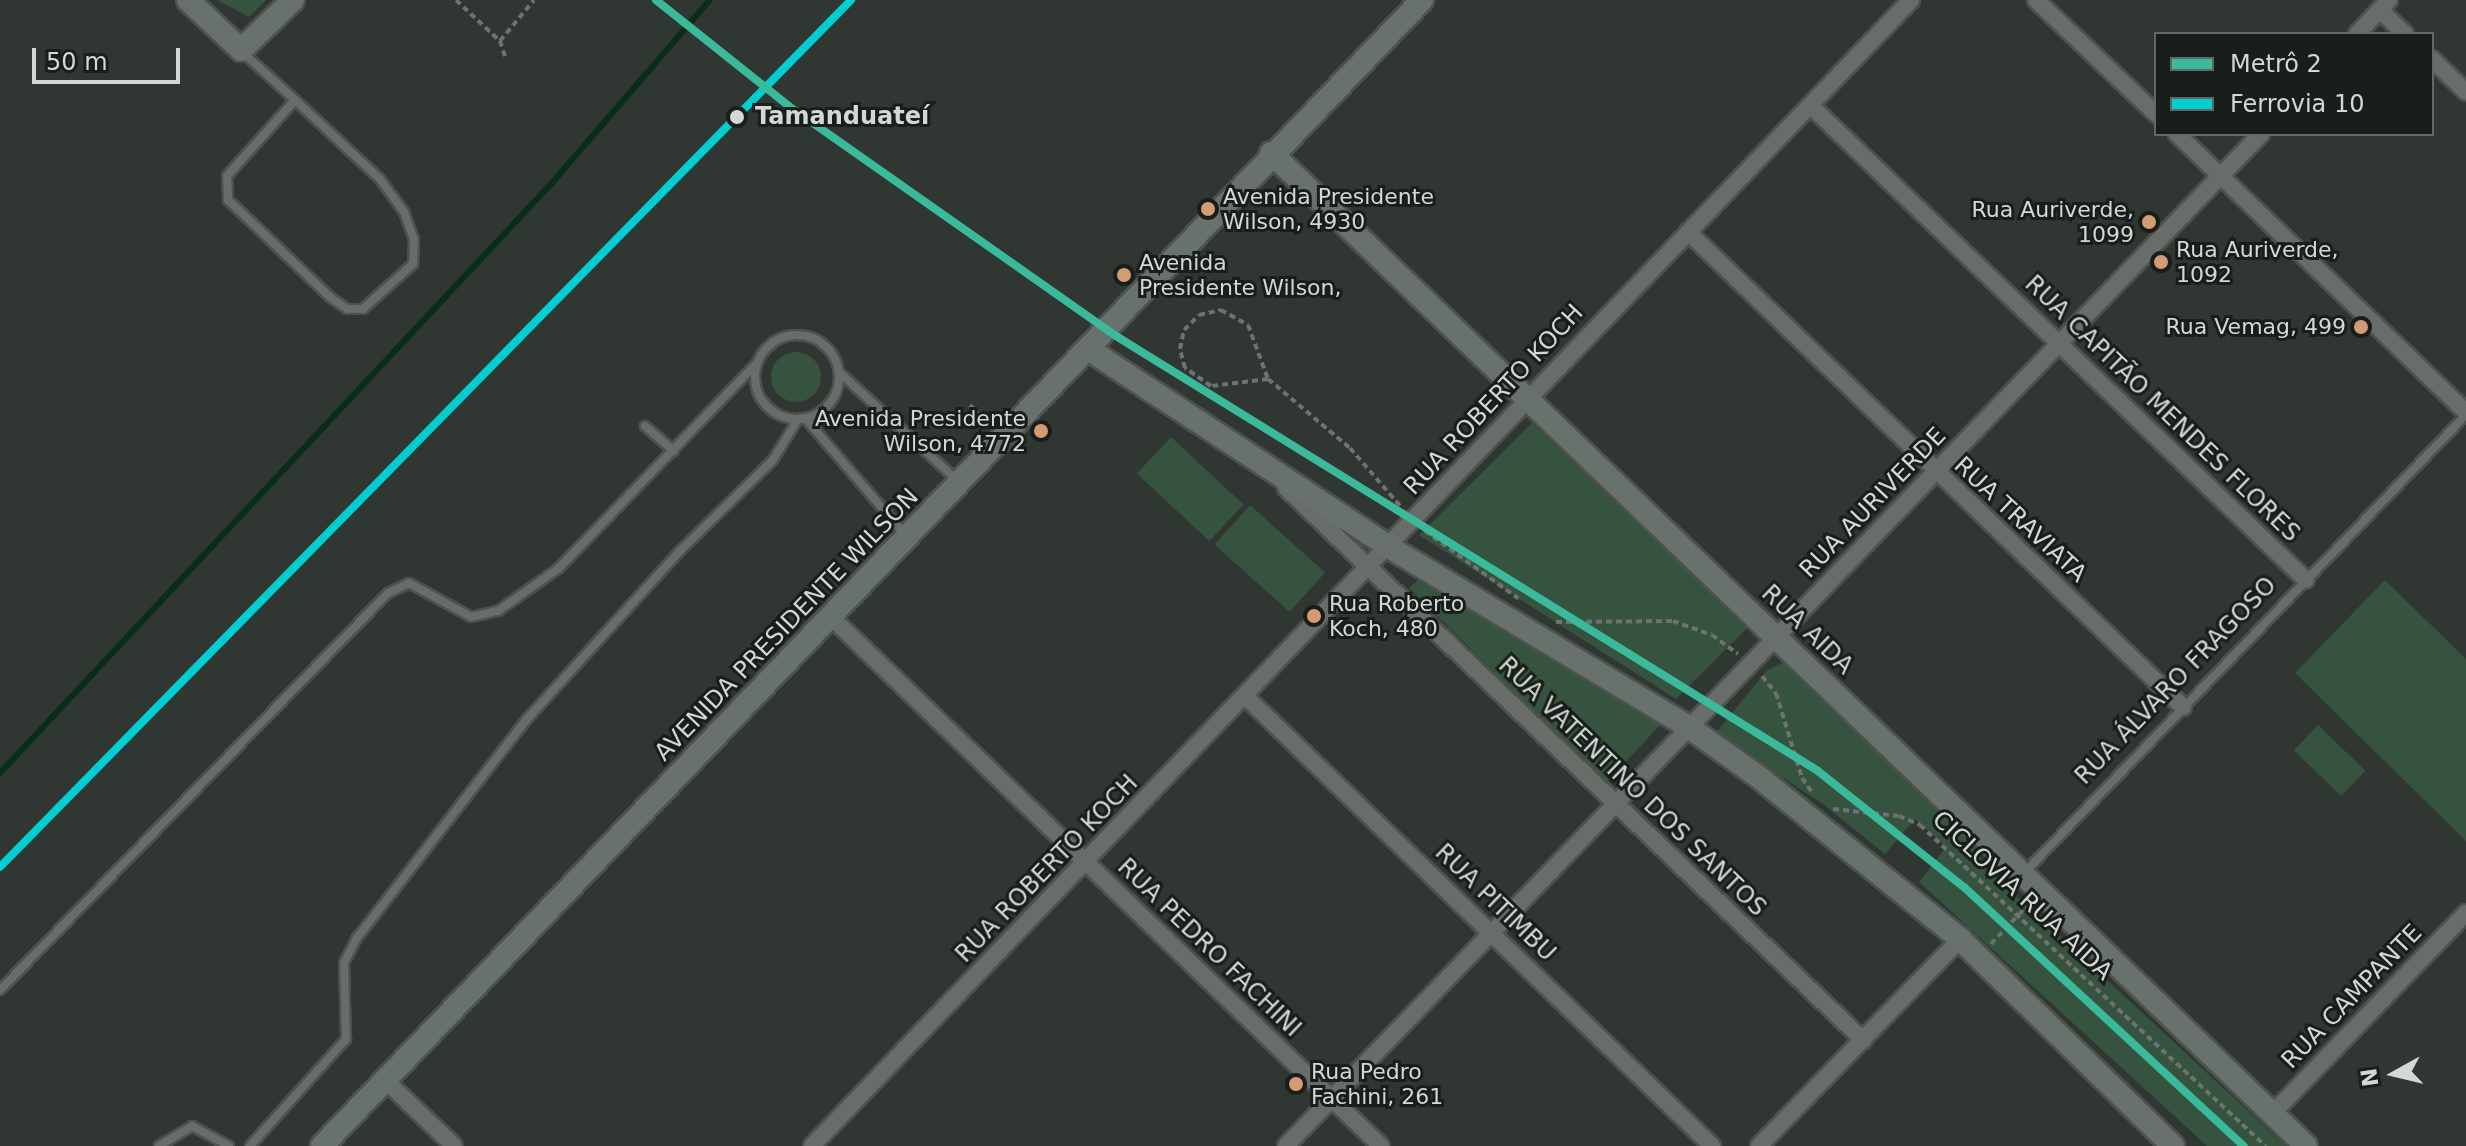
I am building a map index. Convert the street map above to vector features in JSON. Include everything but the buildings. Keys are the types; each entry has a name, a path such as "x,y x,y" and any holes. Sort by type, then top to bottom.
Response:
{"street":[{"path":"188,0 241,50 293,0"},
{"name":"AVENIDA PRESIDENTE WILSON","path":"322,1146 960,483 1271,153 1422,0"},
{"name":"RUA ROBERTO KOCH","path":"812,1146 1086,864 1525,400 1911,0"},
{"path":"2036,0 2154,112"},
{"path":"2359,32 2385,5 2404,32"},
{"path":"2434,61 2466,92"},
{"name":"RUA CAPITÃO MENDES FLORES","path":"1811,106 2306,580"},
{"path":"2179,136 2466,414"},
{"name":"RUA AURIVERDE","path":"1286,1146 1752,666 2259,136"},
{"name":"RUA AIDA","path":"1271,153 1525,400 1777,637 2021,877 2306,1146"},
{"name":"RUA TRAVIATA","path":"1688,232 2183,707"},
{"path":"1088,349 1389,547 1690,728 1808,813 1960,939 2173,1146"},
{"name":"RUA VATENTINO DOS SANTOS","path":"1256,460 1615,807 1863,1040"},
{"name":"RUA PEDRO FACHINI","path":"831,617 1381,1146"},
{"name":"RUA PITIMBU","path":"1245,696 1712,1146"},
{"name":"RUA CAMPANTE","path":"2272,1114 2466,913"},
{"path":"1759,1146 1960,939"},
{"path":"385,1080 454,1146"}],"lane":[{"path":"241,50 295,100 380,179 411,226 413,264 368,307 347,309 330,297 228,200 227,176 295,100"},
{"path":"0,990 388,593 413,584 465,614 486,617 559,568 780,338 804,335 831,352 839,372 960,483"},
{"path":"756,364 754,378 763,402 785,417 802,419 907,538"},
{"path":"250,1146 346,1039 344,963 357,938 527,719 680,551 773,460 802,419 834,396 839,372"},
{"name":"RUA ÁLVARO FRAGOSO","path":"2021,877 2466,414"},
{"path":"645,426 674,451"},
{"path":"159,1146 192,1126 229,1146"}],"path":[{"path":"456,0 500,41 505,56"},
{"path":"500,41 534,0"},
{"path":"1268,379 1220,386 1200,382 1181,359 1184,330 1209,311 1239,317 1253,337 1268,379 1350,448 1412,522 1521,601"},
{"path":"970,405 984,419"},
{"path":"1546,618 1576,626 1646,617 1673,621 1712,635 1752,666 1776,693 1802,778 1816,798"},
{"name":"CICLOVIA RUA AIDA","path":"1823,803 1847,814 1910,819 2266,1146"},
{"path":"1978,957 2039,893"}],"green space":[{"path":"217,0 266,0 249,17"},
{"path":"796,352 814,359 821,377 814,395 796,402 778,395 771,377 778,359"},
{"path":"1532,423 1748,627 1676,699 1419,535"},
{"path":"1171,437 1243,505 1209,541 1137,474"},
{"path":"1250,505 1325,573 1290,612 1215,544"},
{"path":"1421,577 1661,724 1606,783 1409,588"},
{"path":"2385,580 2466,659 2466,841 2295,673"},
{"path":"1788,660 1978,846 1982,864 2286,1146 2207,1146 1919,882 1946,847 1915,819 1885,854 1823,804 1715,734 1767,670"},
{"path":"2318,725 2365,771 2341,796 2294,750"}],"waterway":[{"path":"0,773 551,184 710,0"}],"metro line":[{"name":"2","path":"656,0 790,107 1116,336 1818,771 1964,887 2244,1146"}],"rail line":[{"name":"10","path":"0,867 851,0"}],"place":[{"name":"Tamanduateí","path":"737,117"},
{"name":"Avenida Presidente Wilson, 4930","path":"1208,209"},
{"name":"Rua Auriverde, 1099","path":"2149,222"},
{"name":"Rua Auriverde, 1092","path":"2161,262"},
{"name":"Avenida Presidente Wilson,","path":"1124,275"},
{"name":"Rua Vemag, 499","path":"2361,327"},
{"name":"Avenida Presidente Wilson, 4772","path":"1041,431"},
{"name":"Rua Roberto Koch, 480","path":"1314,616"},
{"name":"Rua Pedro Fachini, 261","path":"1296,1084"}]}
